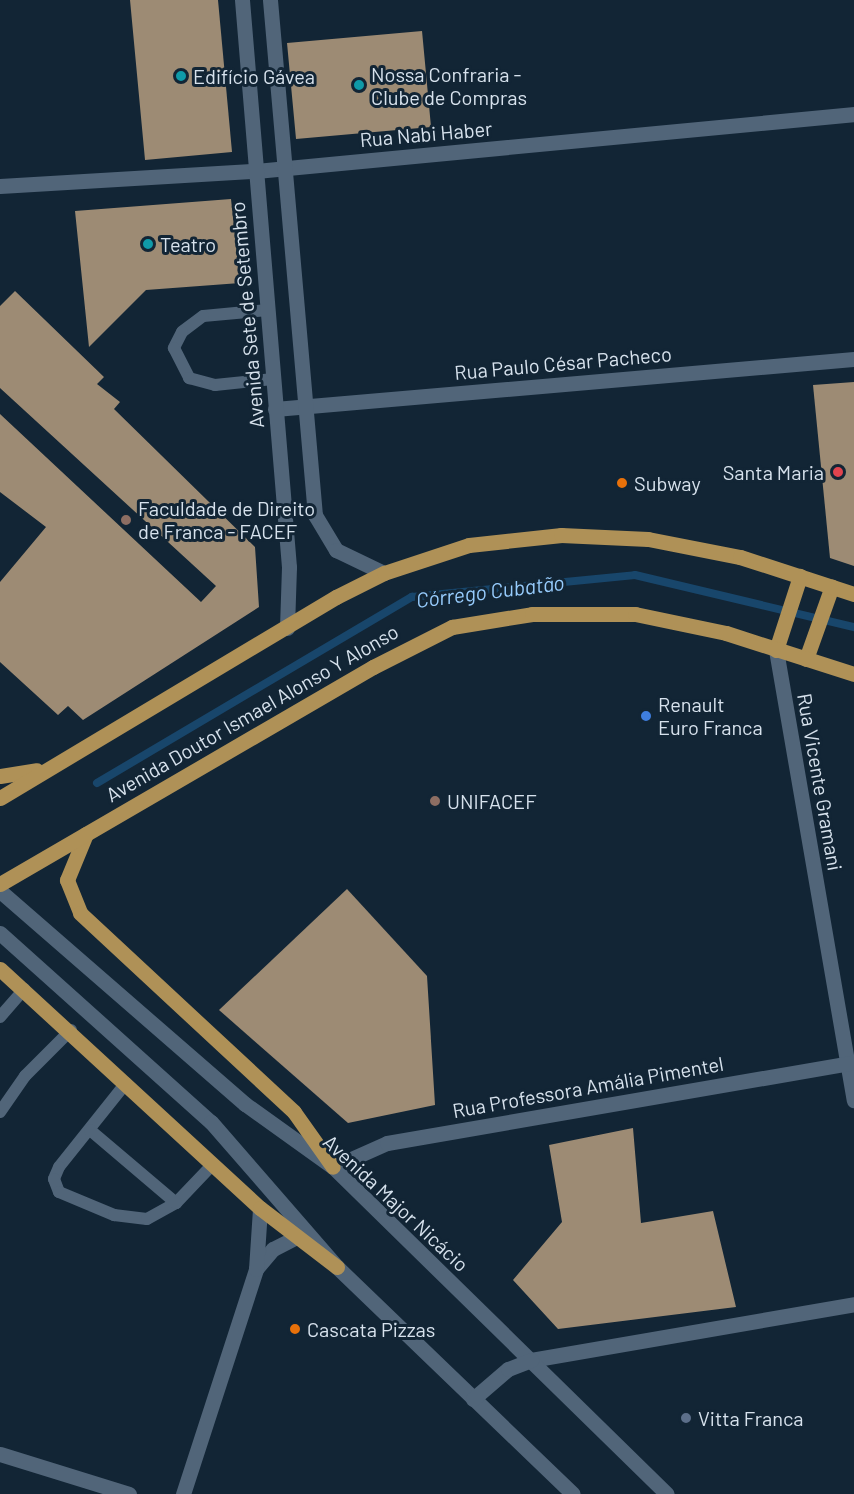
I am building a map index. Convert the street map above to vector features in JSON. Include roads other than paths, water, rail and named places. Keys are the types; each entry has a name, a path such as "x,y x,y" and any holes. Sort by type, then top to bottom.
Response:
{"main road":[{"path":"0,798 384,573 469,545 561,535 692,545 854,594"},
{"path":"776,650 800,576"},
{"path":"806,659 832,586"},
{"name":"Avenida Doutor Ismael Alonso Y Alonso","path":"0,884 416,643 452,627 532,614 635,614 682,621 854,674"},
{"path":"0,776 49,768"},
{"path":"87,832 67,880 80,913 294,1112 333,1167"},
{"path":"0,969 71,1030 260,1208 295,1238 337,1267"}],"street":[{"name":"Avenida Sete de Setembro","path":"242,0 289,567 287,628"},
{"path":"270,0 287,168 315,515 323,535 336,550 384,573"},
{"name":"Rua Nabi Haber","path":"1,187 256,171 854,114"},
{"name":"Rua Paulo César Pacheco","path":"275,409 854,359"},
{"name":"Rua Vicente Gramani","path":"776,650 851,1062 854,1100"},
{"name":"Avenida Major Nicácio","path":"0,891 245,1104 333,1167 667,1494"},
{"path":"0,933 211,1122 337,1267 573,1494"},
{"name":"Rua Professora Amália Pimentel","path":"333,1167 387,1143 851,1062"},
{"path":"183,1494 256,1269 260,1208"},
{"path":"256,1269 273,1249 295,1238"},
{"path":"473,1399 508,1369 531,1360 854,1304"},
{"path":"0,1454 129,1494"}],"lane":[{"path":"268,310 203,316 182,332 174,348 189,378 215,385 273,379"},
{"path":"0,1017 24,989"},
{"path":"0,1112 25,1076 71,1030"},
{"path":"126,1083 59,1167 54,1179 59,1192 114,1215 147,1219 176,1203 212,1165"},
{"path":"90,1130 176,1203"}],"waterway":[{"name":"Córrego Cubatão","path":"97,783 412,597 635,575 854,627"}],"place":[{"name":"Edifício Gávea","path":"181,76"},
{"name":"Nossa Confraria - Clube de Compras","path":"359,85"},
{"name":"Teatro","path":"148,244"},
{"name":"Santa Maria","path":"838,472"},
{"name":"Subway","path":"622,483"},
{"name":"Faculdade de Direito de Franca - FACEF","path":"126,520"},
{"name":"Renault Euro Franca","path":"646,716"},
{"name":"UNIFACEF","path":"435,801"},
{"name":"Cascata Pizzas","path":"295,1329"},
{"name":"Vitta Franca","path":"686,1418"}]}
